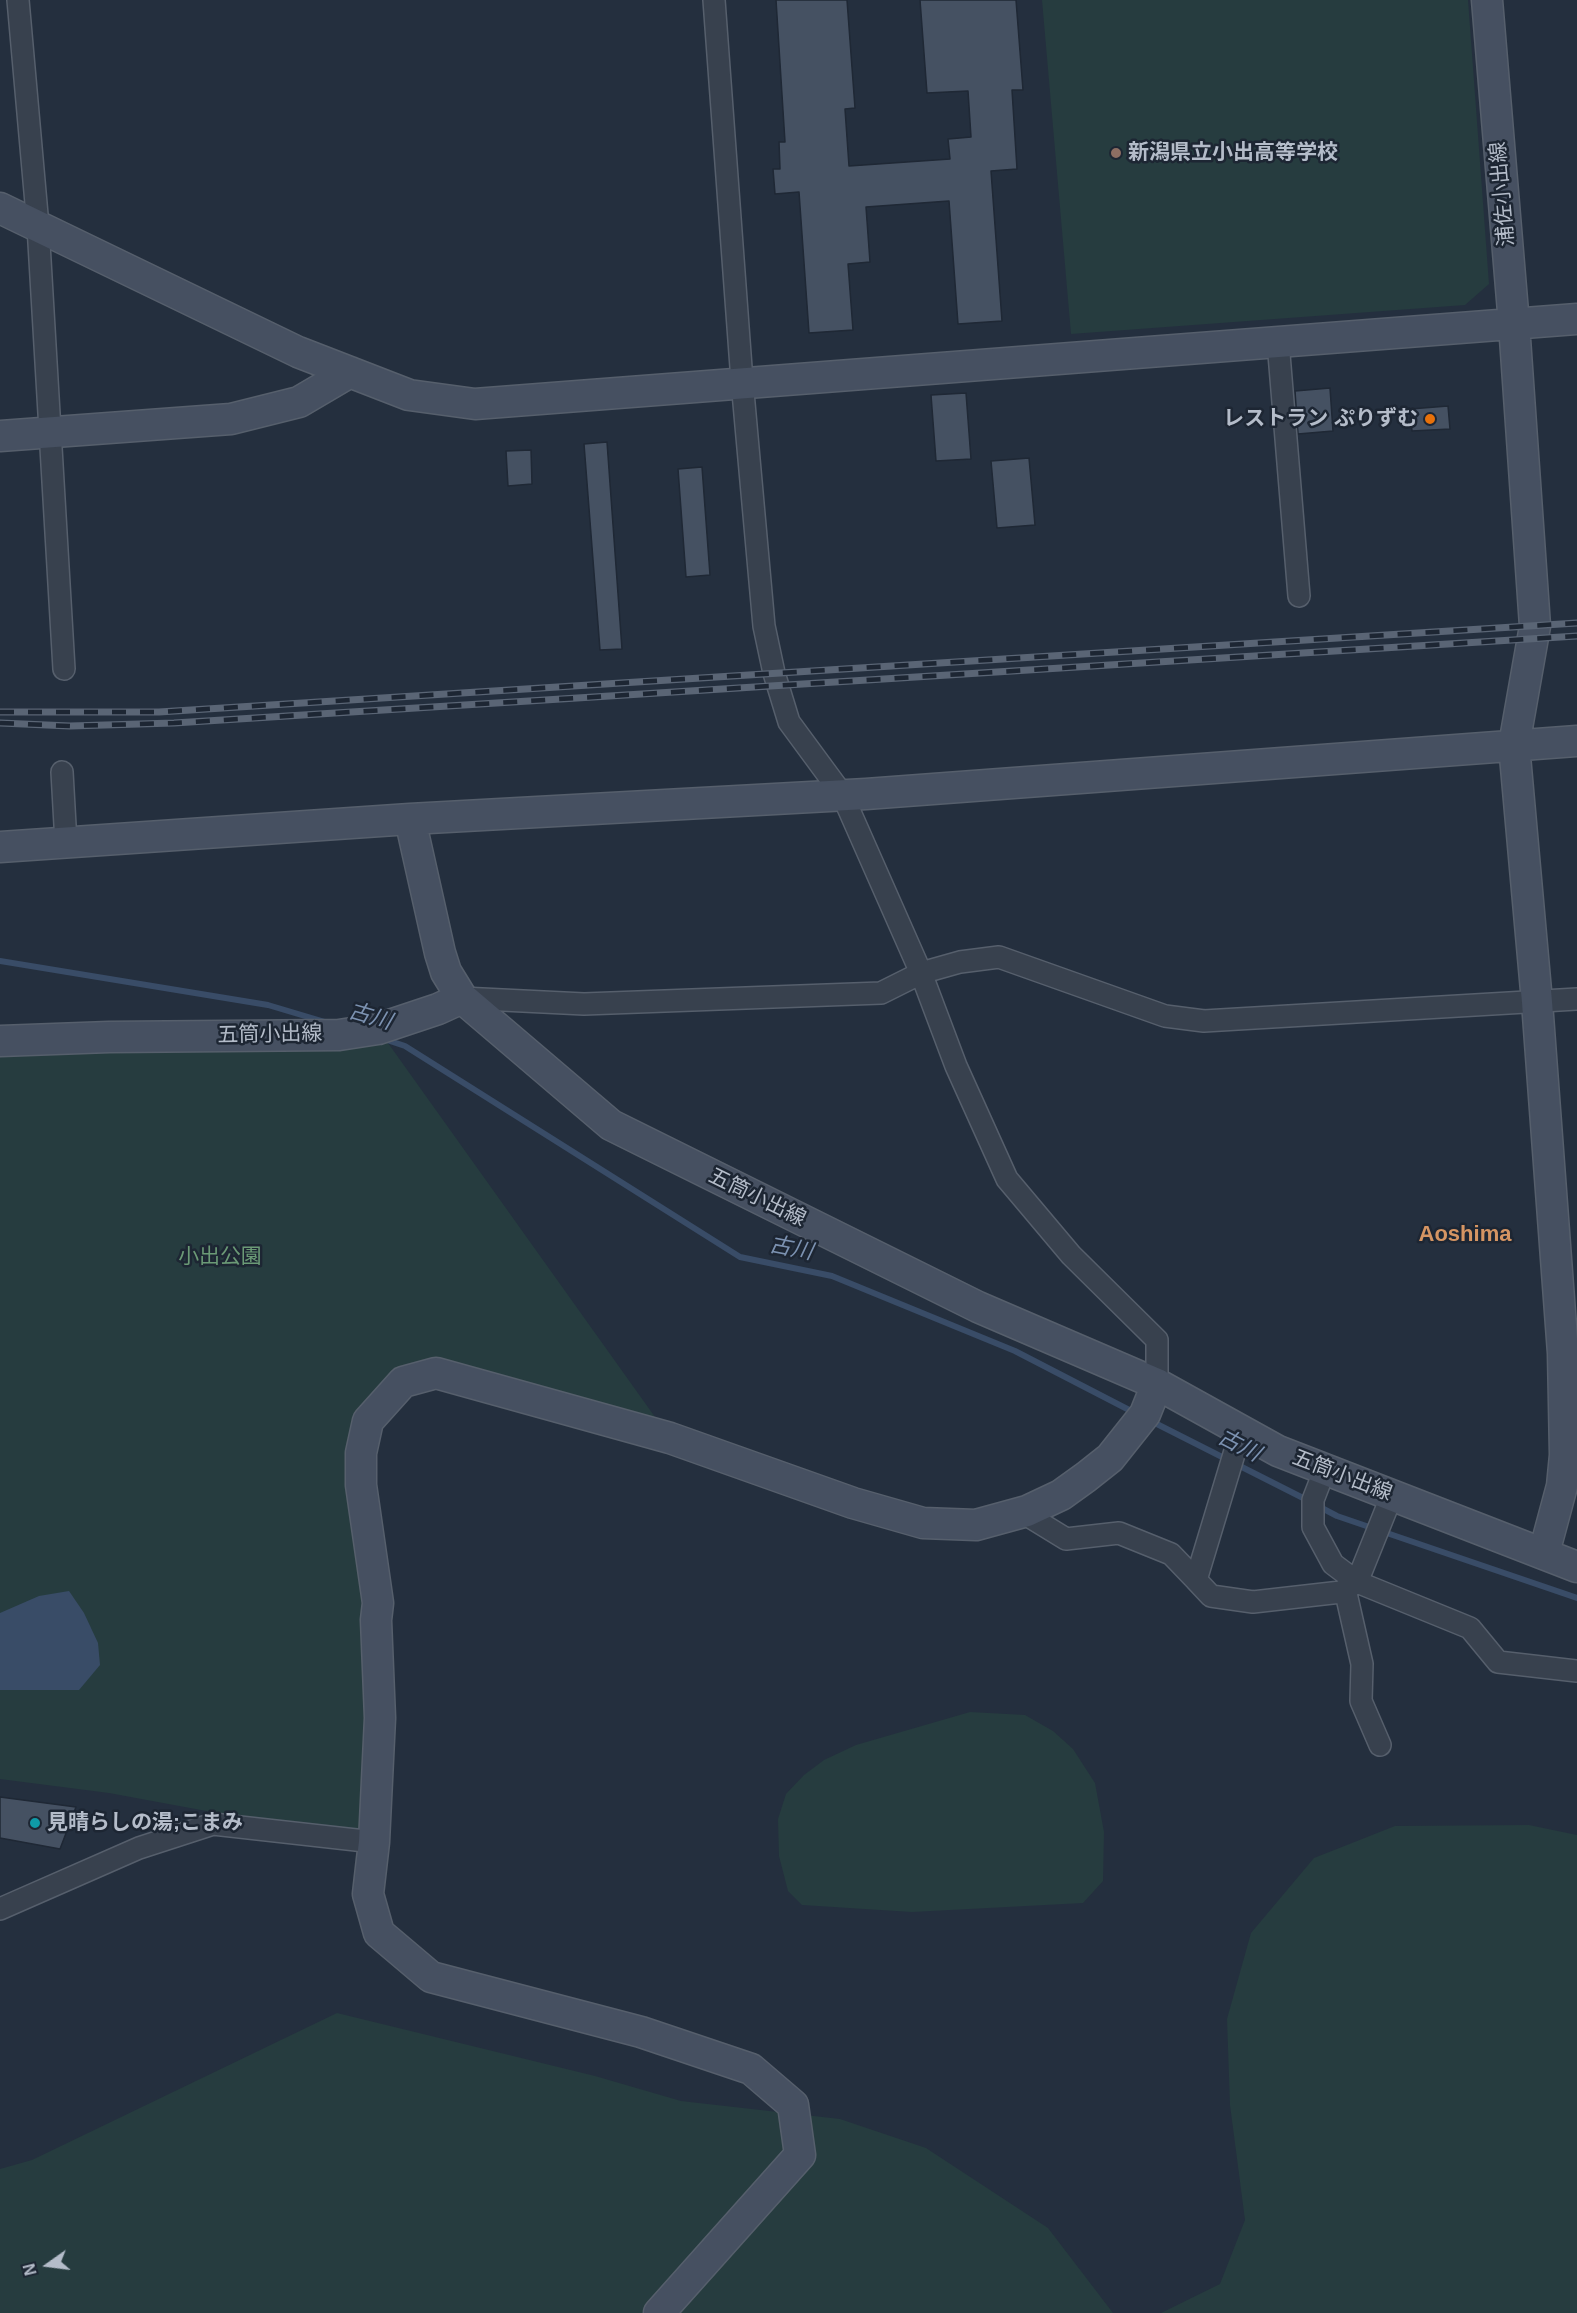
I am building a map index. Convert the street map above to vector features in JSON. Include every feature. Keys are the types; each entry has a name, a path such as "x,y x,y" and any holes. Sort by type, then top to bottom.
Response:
{"street":[{"path":"18,0 38,226 64,669"},
{"path":"659,2313 800,2155 793,2105 751,2068 641,2032 431,1977 379,1933 368,1894 374,1842 380,1718 376,1620 378,1603 361,1485 361,1454 368,1421 403,1382 436,1373 670,1438 852,1503 923,1524 976,1525 1022,1512 1061,1495 1110,1458 1145,1414 1157,1384 1157,1340 1071,1255 1007,1179 956,1066 921,973 842,794 789,722 774,673 764,626 742,381 714,0"},
{"name":"浦佐小出線","path":"1487,0 1514,324 1535,626 1514,745 1537,1002 1562,1341 1565,1418 1562,1486 1544,1553"},
{"path":"0,208 298,352 409,395 475,404 742,381 1577,318"},
{"path":"1278,342 1299,596"},
{"path":"0,436 51,430 231,419 299,402 350,372"},
{"path":"0,847 410,819 842,794 1288,764 1577,741"},
{"path":"62,772 66,843"},
{"path":"410,819 440,953 446,972 462,998 584,1004 881,993 921,973 960,962 999,957 1165,1016 1204,1021 1577,999"},
{"name":"五筒小出線","path":"0,1041 109,1037 339,1035 378,1029 438,1009 462,998 611,1125 978,1307 1157,1384 1278,1451 1544,1553 1577,1568"},
{"path":"1196,1580 1241,1431"},
{"path":"1325,1469 1313,1500 1313,1527 1333,1564 1351,1586 1362,1664 1361,1701 1380,1745"},
{"path":"1022,1512 1066,1539 1119,1533 1171,1554 1211,1596 1253,1602 1341,1592 1351,1586 1392,1495"},
{"path":"1351,1586 1470,1628 1498,1662 1577,1671"},
{"path":"0,1909 139,1848 213,1824 374,1842"}],"green space":[{"path":"1042,0 1468,0 1489,284 1465,305 1071,334"},
{"name":"小出公園","path":"378,1029 670,1438 436,1373 368,1421 374,1842 109,1793 0,1779 0,1041"},
{"path":"970,1712 1025,1715 1053,1731 1073,1749 1095,1783 1104,1832 1103,1881 1083,1903 912,1912 802,1905 788,1891 779,1856 778,1819 786,1794 804,1775 824,1760 856,1745"},
{"path":"1529,1825 1577,1835 1577,2313 1161,2313 1220,2284 1245,2220 1230,2105 1227,2019 1251,1933 1314,1858 1395,1826"},
{"path":"337,2013 595,2076 681,2101 840,2119 926,2148 1048,2228 1113,2313 0,2313 0,2169 32,2160"}],"water":[{"path":"69,1591 84,1613 98,1643 100,1665 79,1690 0,1690 0,1613 39,1596"}],"building":[{"path":"776,0 847,0 855,108 845,109 849,166 950,159 948,139 971,137 968,91 927,93 920,0 1016,0 1023,90 1012,90 1017,169 991,171 1002,321 958,324 949,201 866,207 870,262 848,264 853,330 809,333 799,192 775,194 773,169 780,169 779,142 785,142"},
{"path":"1330,388 1333,431 1298,434 1295,391"},
{"path":"966,393 971,459 936,461 931,395"},
{"name":"レストラン ぷりずむ","path":"1448,406 1450,429 1412,431 1410,409"},
{"path":"607,442 622,649 600,650 584,444"},
{"path":"531,450 532,484 508,486 506,451"},
{"path":"1029,458 1035,525 997,528 991,461"},
{"path":"702,467 710,575 686,577 678,469"},
{"name":"見晴らしの湯;こまみ","path":"0,1797 76,1807 60,1849 0,1838"}],"waterway":[{"name":"古川","path":"0,961 268,1005 325,1022"},
{"name":"古川","path":"384,1039 405,1046 740,1257 832,1276 1015,1351 1135,1413"},
{"name":"古川","path":"1149,1420 1309,1501"},
{"name":"古川","path":"1318,1506 1337,1516 1577,1598"}],"railway":[{"path":"0,712 159,712 1577,623"},
{"path":"0,723 70,726 174,723 1577,636"}],"place":[{"name":"新潟県立小出高等学校","path":"1116,153"},
{"name":"レストラン ぷりずむ","path":"1430,419"},
{"name":"見晴らしの湯;こまみ","path":"35,1823"}],"district":[{"name":"Aoshima","path":"1465,1235"}]}
